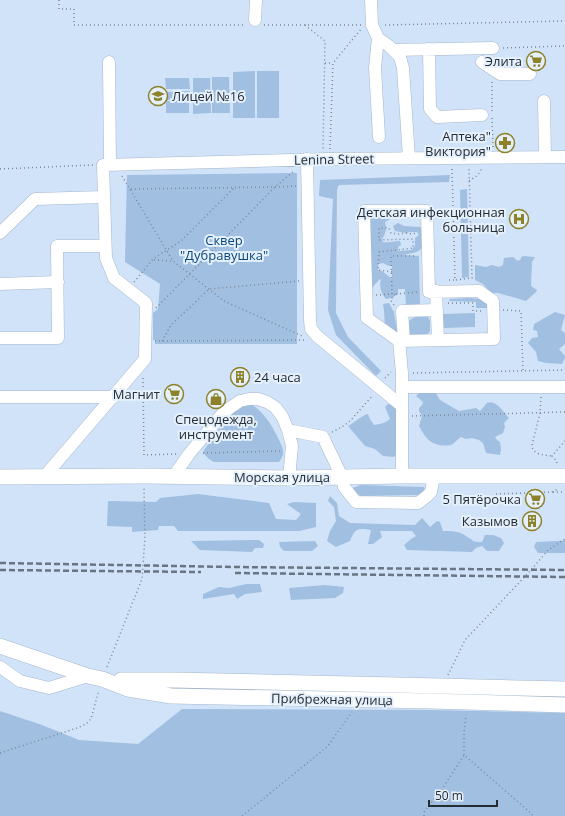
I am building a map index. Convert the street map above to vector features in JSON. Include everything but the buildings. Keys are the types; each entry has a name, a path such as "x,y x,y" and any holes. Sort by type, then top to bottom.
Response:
{"main road":[{"name":"Морская улица","path":"0,477 144,476 289,478 565,476"},
{"name":"Прибрежная улица","path":"0,646 128,689 171,696 565,705"},
{"name":"Прибрежная улица","path":"95,678 565,690"}],"street":[{"path":"255,23 256,0"},
{"path":"371,0 372,26 378,38 400,57 403,68 409,158"},
{"path":"378,38 375,68 379,137"},
{"path":"393,50 493,48"},
{"path":"428,49 430,109 437,117 482,115"},
{"path":"44,477 145,359 146,303 114,278 106,258 104,197 111,167 109,62"},
{"path":"482,62 500,74 530,74"},
{"path":"544,101 545,157"},
{"name":"Lenina Street","path":"111,167 307,159 565,157"},
{"path":"307,159 311,329 317,336 382,383 402,411"},
{"path":"0,233 35,199 104,197"},
{"path":"432,292 479,291 493,301 499,310 494,339 402,341 367,318 364,211 427,211 428,256 432,292 442,307 438,340"},
{"path":"0,338 58,338 57,246 105,246"},
{"path":"0,284 58,282"},
{"path":"402,476 402,387 397,372 402,341 402,311 442,307"},
{"path":"402,387 565,387"},
{"path":"0,397 114,397"},
{"path":"173,477 189,454 222,414 240,401 258,399 275,407 282,416 288,430 292,448 289,478"},
{"path":"288,430 322,436 342,477 344,487 356,502 418,503 431,492 434,476"},
{"path":"1,672 20,681 49,688 95,678"},
{"path":"171,696 167,691 168,685 173,680"},
{"path":"446,686 451,702"}],"path":[{"path":"59,0 59,9 74,9 74,25 255,23 365,25"},
{"path":"156,308 275,187 307,159 323,152 325,41 305,25"},
{"path":"325,63 332,63"},
{"path":"447,280 472,278 469,166"},
{"path":"470,181 478,175 483,166"},
{"path":"0,169 111,167 130,189 167,250 172,261 224,301 311,340 151,341"},
{"path":"452,167 455,280"},
{"path":"130,189 234,188 307,185"},
{"path":"128,289 153,259 181,241 234,188"},
{"path":"392,272 378,270 379,252 413,248 412,239 379,240 379,228 389,228 392,232 399,234 412,234 420,230 427,221"},
{"path":"392,294 391,256 428,256"},
{"path":"153,259 172,261"},
{"path":"162,341 171,325 209,289 309,280"},
{"path":"366,296 432,292"},
{"path":"394,305 391,301 395,294"},
{"path":"442,307 473,303 473,311 499,310"},
{"path":"521,311 523,370"},
{"path":"322,436 342,427 350,421 382,383 397,372 565,370"},
{"path":"143,373 144,455 283,450 292,448"},
{"path":"541,386 540,413 532,449 537,453 552,456"},
{"path":"402,411 565,412"},
{"path":"144,488 145,537"},
{"path":"552,492 565,492"},
{"path":"446,686 448,675 465,640 548,550 565,538"},
{"path":"424,816 424,812 444,786 464,755 464,732 467,702"},
{"path":"242,816 327,747 352,711"},
{"path":"464,755 532,814 532,816"}],"green space":[{"path":"255,71 255,118 233,118 233,72"},
{"path":"257,71 279,71 279,118 257,118"},
{"path":"212,77 229,77 230,113 212,113"},
{"path":"165,78 189,78 190,89 166,89"},
{"path":"193,78 210,78 211,113 193,114"},
{"path":"190,91 190,99 167,100 167,92"},
{"path":"166,101 189,101 189,113 166,113"},
{"name":"Сквер \"Дубравушка\"","path":"297,173 297,344 155,344 155,340 153,340 153,313 158,309 160,284 125,262 127,175"},
{"path":"450,175 449,182 339,185 337,189 336,313 348,337 381,371 376,376 336,335 328,310 333,199 319,196 320,180"},
{"path":"467,189 469,277 462,278 460,190"},
{"path":"385,214 392,218 385,222 386,231 382,239 383,242 400,241 401,245 398,247 398,251 411,250 415,246 415,238 419,235 417,232 406,233 395,231 393,226 398,223 404,226 420,227 425,231 427,239 422,248 416,252 403,255 419,256 420,305 406,306 405,289 398,289 398,294 392,298 386,299 381,290 381,279 370,290 369,216","holes":["383,263 389,266 392,265 392,279 382,271 378,270 378,264"]},
{"path":"524,256 535,257 532,262 531,286 537,290 526,301 498,293 491,293 483,284 475,280 475,265 486,267 492,265 499,267 503,265 504,258 513,257 518,261"},
{"path":"450,299 482,299 490,308 476,308 476,302 449,301"},
{"path":"389,303 394,312 397,330 400,331 401,337 385,327 383,304"},
{"path":"555,312 565,315 561,330 565,333 565,344 559,349 565,356 562,364 538,361 536,352 528,343 532,338 538,337 537,331 533,330 534,324"},
{"path":"475,313 475,327 443,328 443,314"},
{"path":"420,316 428,317 430,321 430,331 426,336 410,336 407,324 413,318"},
{"path":"434,390 440,400 459,411 476,408 480,411 487,403 490,402 500,407 509,418 504,423 505,427 503,433 495,437 500,442 500,455 486,453 483,443 472,438 466,439 461,437 453,444 446,446 431,442 419,426 422,416 419,408 423,402 416,396 419,393"},
{"path":"249,403 264,415 277,436 283,452 279,462 214,462 209,459 203,453 204,450 232,411"},
{"path":"388,404 399,406 398,452 394,457 383,456 375,449 365,446 348,426 368,414 374,425 381,424 390,419 385,407"},
{"path":"360,485 424,487 425,491 419,495 361,496 353,490 353,488"},
{"path":"198,494 269,503 276,519 296,520 301,514 287,504 294,502 316,503 316,527 299,531 178,531 174,526 159,526 158,530 132,532 132,527 107,526 108,501 156,502 160,498"},
{"path":"330,496 337,503 339,516 350,523 415,525 422,518 430,527 437,521 440,522 443,531 461,533 474,541 482,542 485,535 493,535 501,538 504,543 499,551 487,551 482,546 476,548 472,552 407,550 404,545 416,536 412,531 380,531 382,537 373,544 368,544 371,530 360,529 355,531 350,541 336,547 327,541 330,531 336,521 334,507 328,501"},
{"path":"259,540 264,544 263,548 255,548 252,552 200,550 191,541"},
{"path":"565,540 565,553 538,553 534,547 536,542"},
{"path":"315,541 318,546 312,551 284,551 280,547 279,542"},
{"path":"246,584 260,584 262,592 245,594 237,599 234,594 203,599 203,594 219,587 229,588"},
{"path":"325,585 344,587 343,593 335,598 291,600 289,588"},
{"path":"182,709 430,710 565,713 565,816 0,816 0,711 42,725 79,740 138,744"}],"railway":[{"path":"0,563 565,570"},
{"path":"0,570 201,572"},
{"path":"235,573 565,577"}],"place":[{"name":"Элита","path":"536,61"},
{"name":"Лицей №16","path":"158,96"},
{"name":"Аптека\" Виктория\"","path":"505,143"},
{"name":"Детская инфекционная больница","path":"519,219"},
{"name":"24 часа","path":"240,377"},
{"name":"Магнит","path":"174,394"},
{"name":"Спецодежда, инструмент","path":"216,399"},
{"name":"5 Пятёрочка","path":"535,499"},
{"name":"Казымов","path":"532,521"}]}
